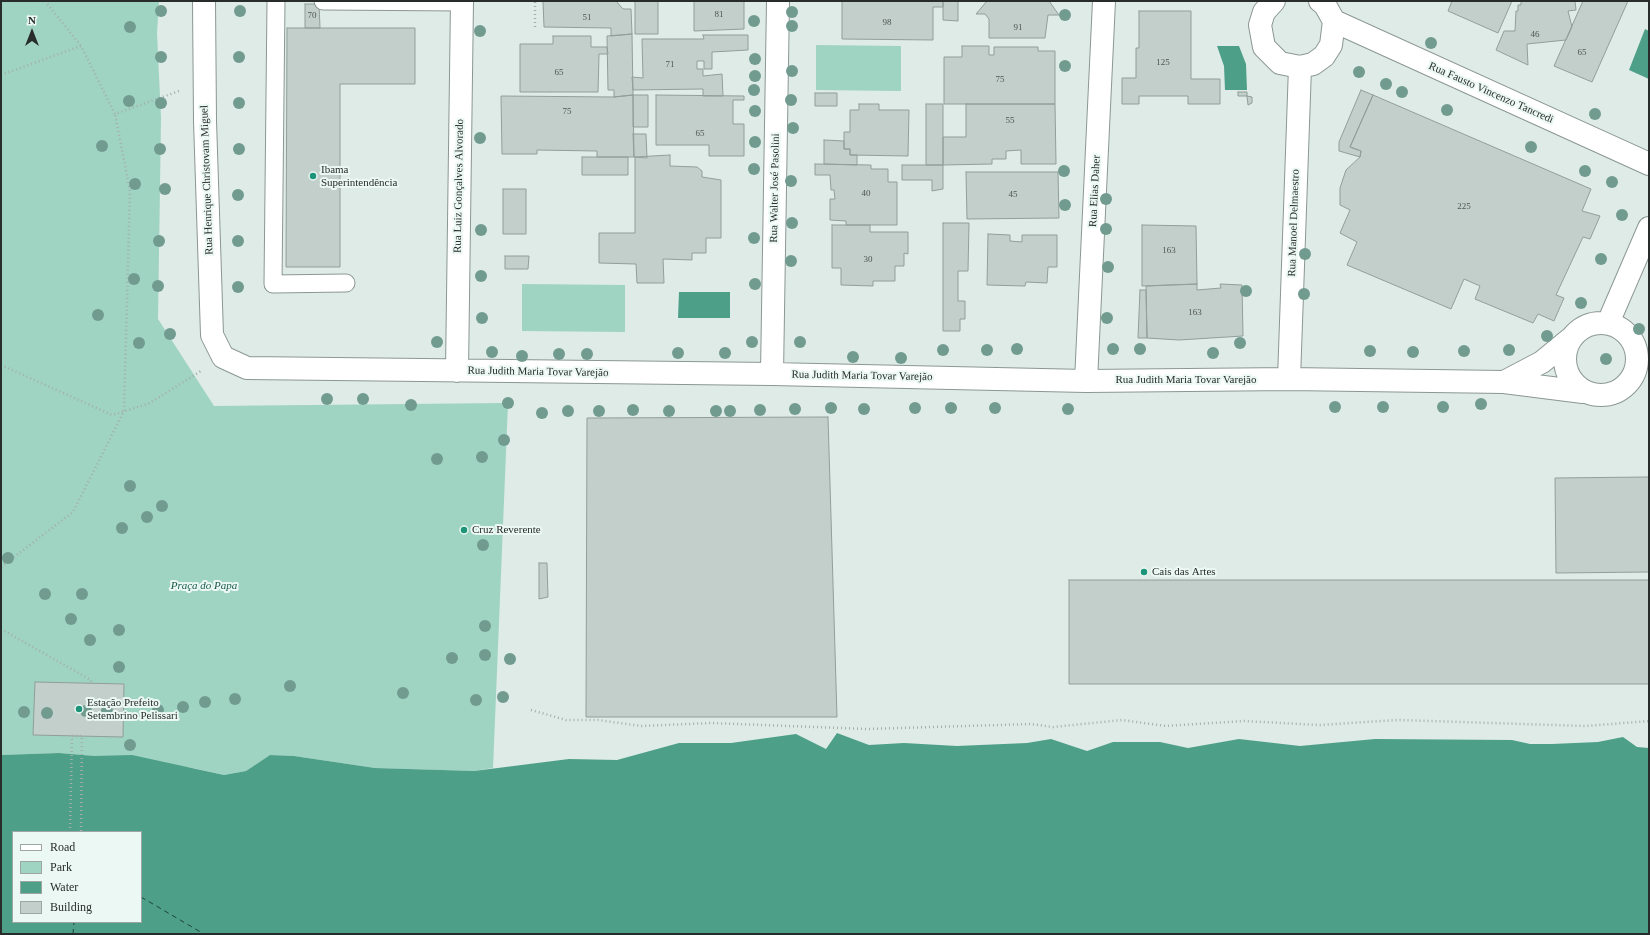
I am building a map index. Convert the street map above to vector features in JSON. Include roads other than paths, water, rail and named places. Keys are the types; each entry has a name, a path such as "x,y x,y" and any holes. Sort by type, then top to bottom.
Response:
{"street":[{"name":"Rua Henrique Christovam Miguel","path":"204,1 204,82 212,335 223,357"},
{"name":"Rua Walter José Pasolini","path":"772,374 778,1"},
{"name":"Rua Elias Daher","path":"1086,381 1104,1"},
{"path":"1271,1 1264,12 1260,25 1264,47 1280,63 1300,67 1312,64 1328,51 1332,45 1334,21 1325,5 1320,1"},
{"name":"Rua Luiz Gonçalves Alvorado","path":"456,371 462,2"},
{"name":"Rua Fausto Vincenzo Tancredi","path":"1334,21 1649,164"},
{"name":"Rua Manoel Delmaestro","path":"1289,379 1300,67"},
{"path":"1608,323 1649,228"},
{"path":"1596,323 1608,323 1624,330 1637,349 1638,367 1641,379 1611,395 1604,396 1583,392 1568,376 1564,363 1570,339 1582,328 1596,323"},
{"name":"Rua Judith Maria Tovar Varejão","path":"1504,382 1542,362 1570,339"},
{"name":"Rua Judith Maria Tovar Varejão","path":"223,357 247,368 772,374 1086,381 1289,379 1504,382 1583,392"}],"lane":[{"path":"276,1 273,284 346,283"},
{"path":"323,1 462,2"}],"water":[{"path":"1645,29 1649,31 1649,79 1629,70"},
{"path":"1217,46 1239,46 1246,64 1247,90 1225,90 1224,66"},
{"path":"679,292 730,292 730,318 678,318"},
{"path":"837,733 869,745 904,743 957,746 1027,743 1051,739 1087,751 1113,742 1160,742 1188,748 1239,739 1300,746 1375,739 1512,740 1530,744 1552,744 1598,742 1623,737 1637,747 1649,748 1649,934 1,934 1,755 59,753 95,756 132,755 224,775 246,771 270,755 294,756 375,768 474,771 569,759 617,760 679,743 731,743 796,734 826,749"}],"place":[{"name":"Ibama Superintendência","path":"313,176"},
{"name":"Cruz Reverente","path":"464,530"},
{"name":"Cais das Artes","path":"1144,572"},
{"name":"Estação Prefeito Setembrino Pelissari","path":"79,709"}],"park label":[{"name":"Praça do Papa","path":"204,586"}]}
